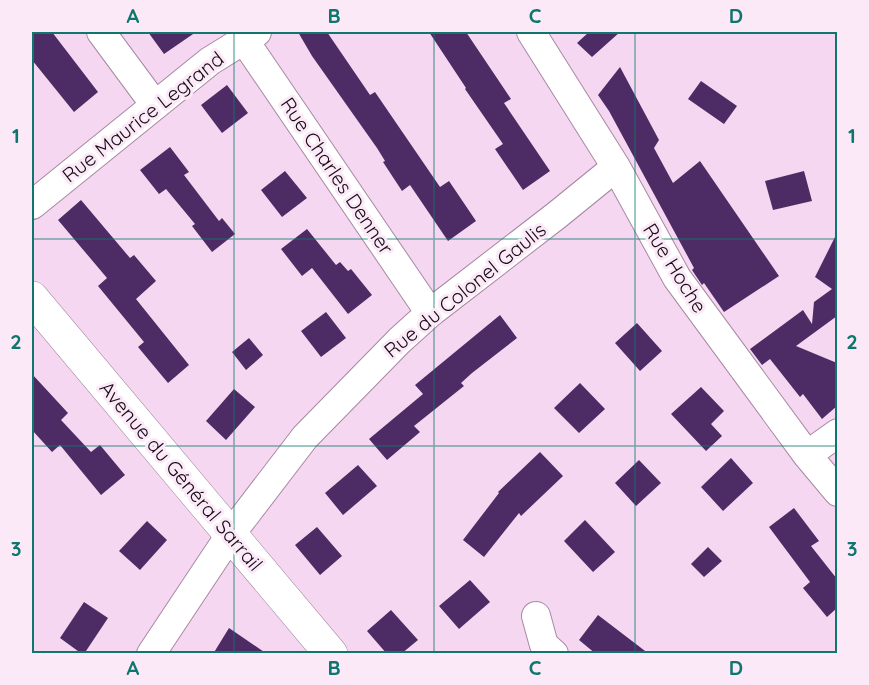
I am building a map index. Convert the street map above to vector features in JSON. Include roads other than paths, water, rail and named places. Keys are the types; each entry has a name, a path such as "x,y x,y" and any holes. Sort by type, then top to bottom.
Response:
{"street":[{"path":"101,32 155,105"},
{"name":"Rue Hoche","path":"531,32 616,167 677,278 807,455 837,492"},
{"name":"Rue Maurice Legrand","path":"32,205 210,62 250,36"},
{"name":"Rue Charles Denner","path":"250,36 430,313"},
{"name":"Rue du Colonel Gaulis","path":"151,654 230,535 305,437 400,340 430,313 616,167"},
{"name":"Avenue du Général Sarrail","path":"32,298 331,654"},
{"path":"807,455 837,433"},
{"path":"536,616 544,645 554,654"}]}
